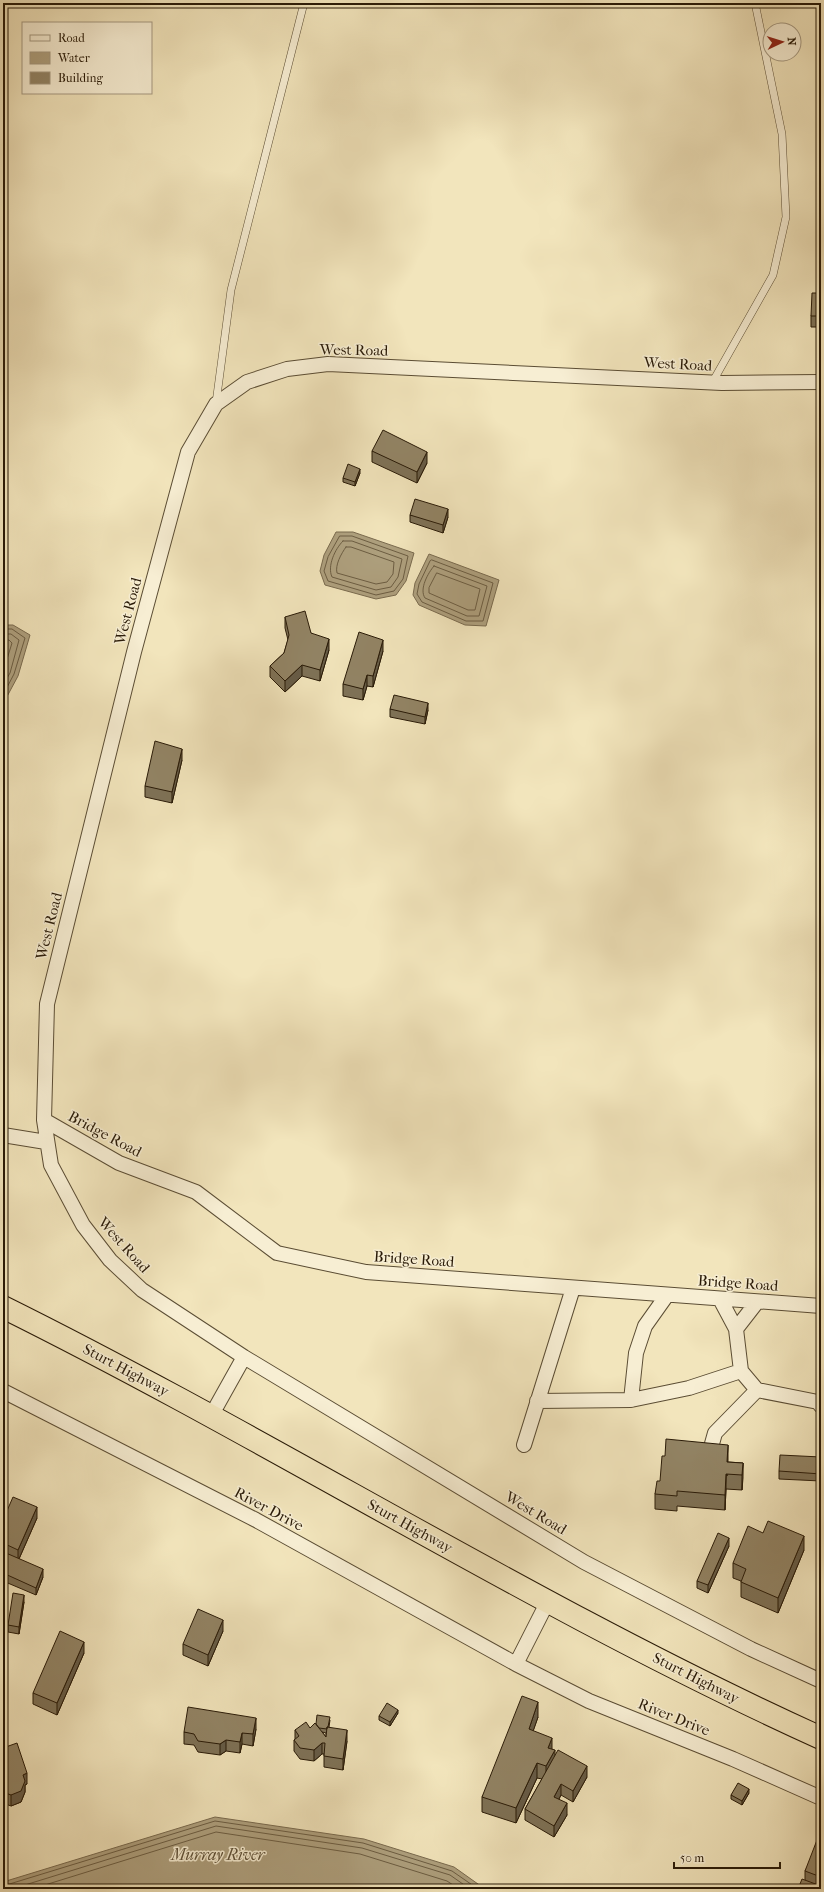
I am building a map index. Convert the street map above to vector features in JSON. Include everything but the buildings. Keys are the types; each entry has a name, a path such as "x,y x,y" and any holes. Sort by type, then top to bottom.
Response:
{"highway":[{"name":"Sturt Highway","path":"3,1307 211,1416 548,1601 746,1704 821,1738"}],"street":[{"name":"West Road","path":"821,382 712,382 328,364 287,369 247,382 216,404 188,452 134,652 47,1004 44,1120 46,1142 51,1165 83,1224 110,1260 142,1290 244,1357 584,1562 751,1649 821,1681"},
{"name":"Bridge Road","path":"44,1120 119,1163 196,1192 277,1253 366,1272 821,1306"},
{"path":"3,1136 46,1142"},
{"path":"524,1445 573,1288"},
{"path":"631,1400 636,1353 644,1326 667,1295"},
{"path":"720,1299 736,1329 741,1371 757,1390 818,1402 821,1406"},
{"path":"736,1329 757,1302"},
{"path":"211,1416 244,1357"},
{"path":"537,1401 631,1400 689,1388 741,1371"},
{"path":"708,1458 715,1433 757,1390"},
{"name":"River Drive","path":"3,1391 256,1520 516,1664 589,1701 733,1759 821,1798"},
{"path":"516,1664 548,1601"}],"lane":[{"path":"216,404 232,290 304,3"},
{"path":"712,382 773,275 786,217 782,134 755,3"}],"water":[{"path":"336,532 353,532 414,553 406,581 396,595 376,599 325,585 320,571 324,555"},
{"path":"429,554 499,580 486,626 465,625 419,605 413,595 415,583"},
{"path":"3,625 13,625 30,635 18,676 3,704"},
{"name":"Murray River","path":"215,1817 364,1839 454,1867 485,1889 3,1889 3,1882"}]}
